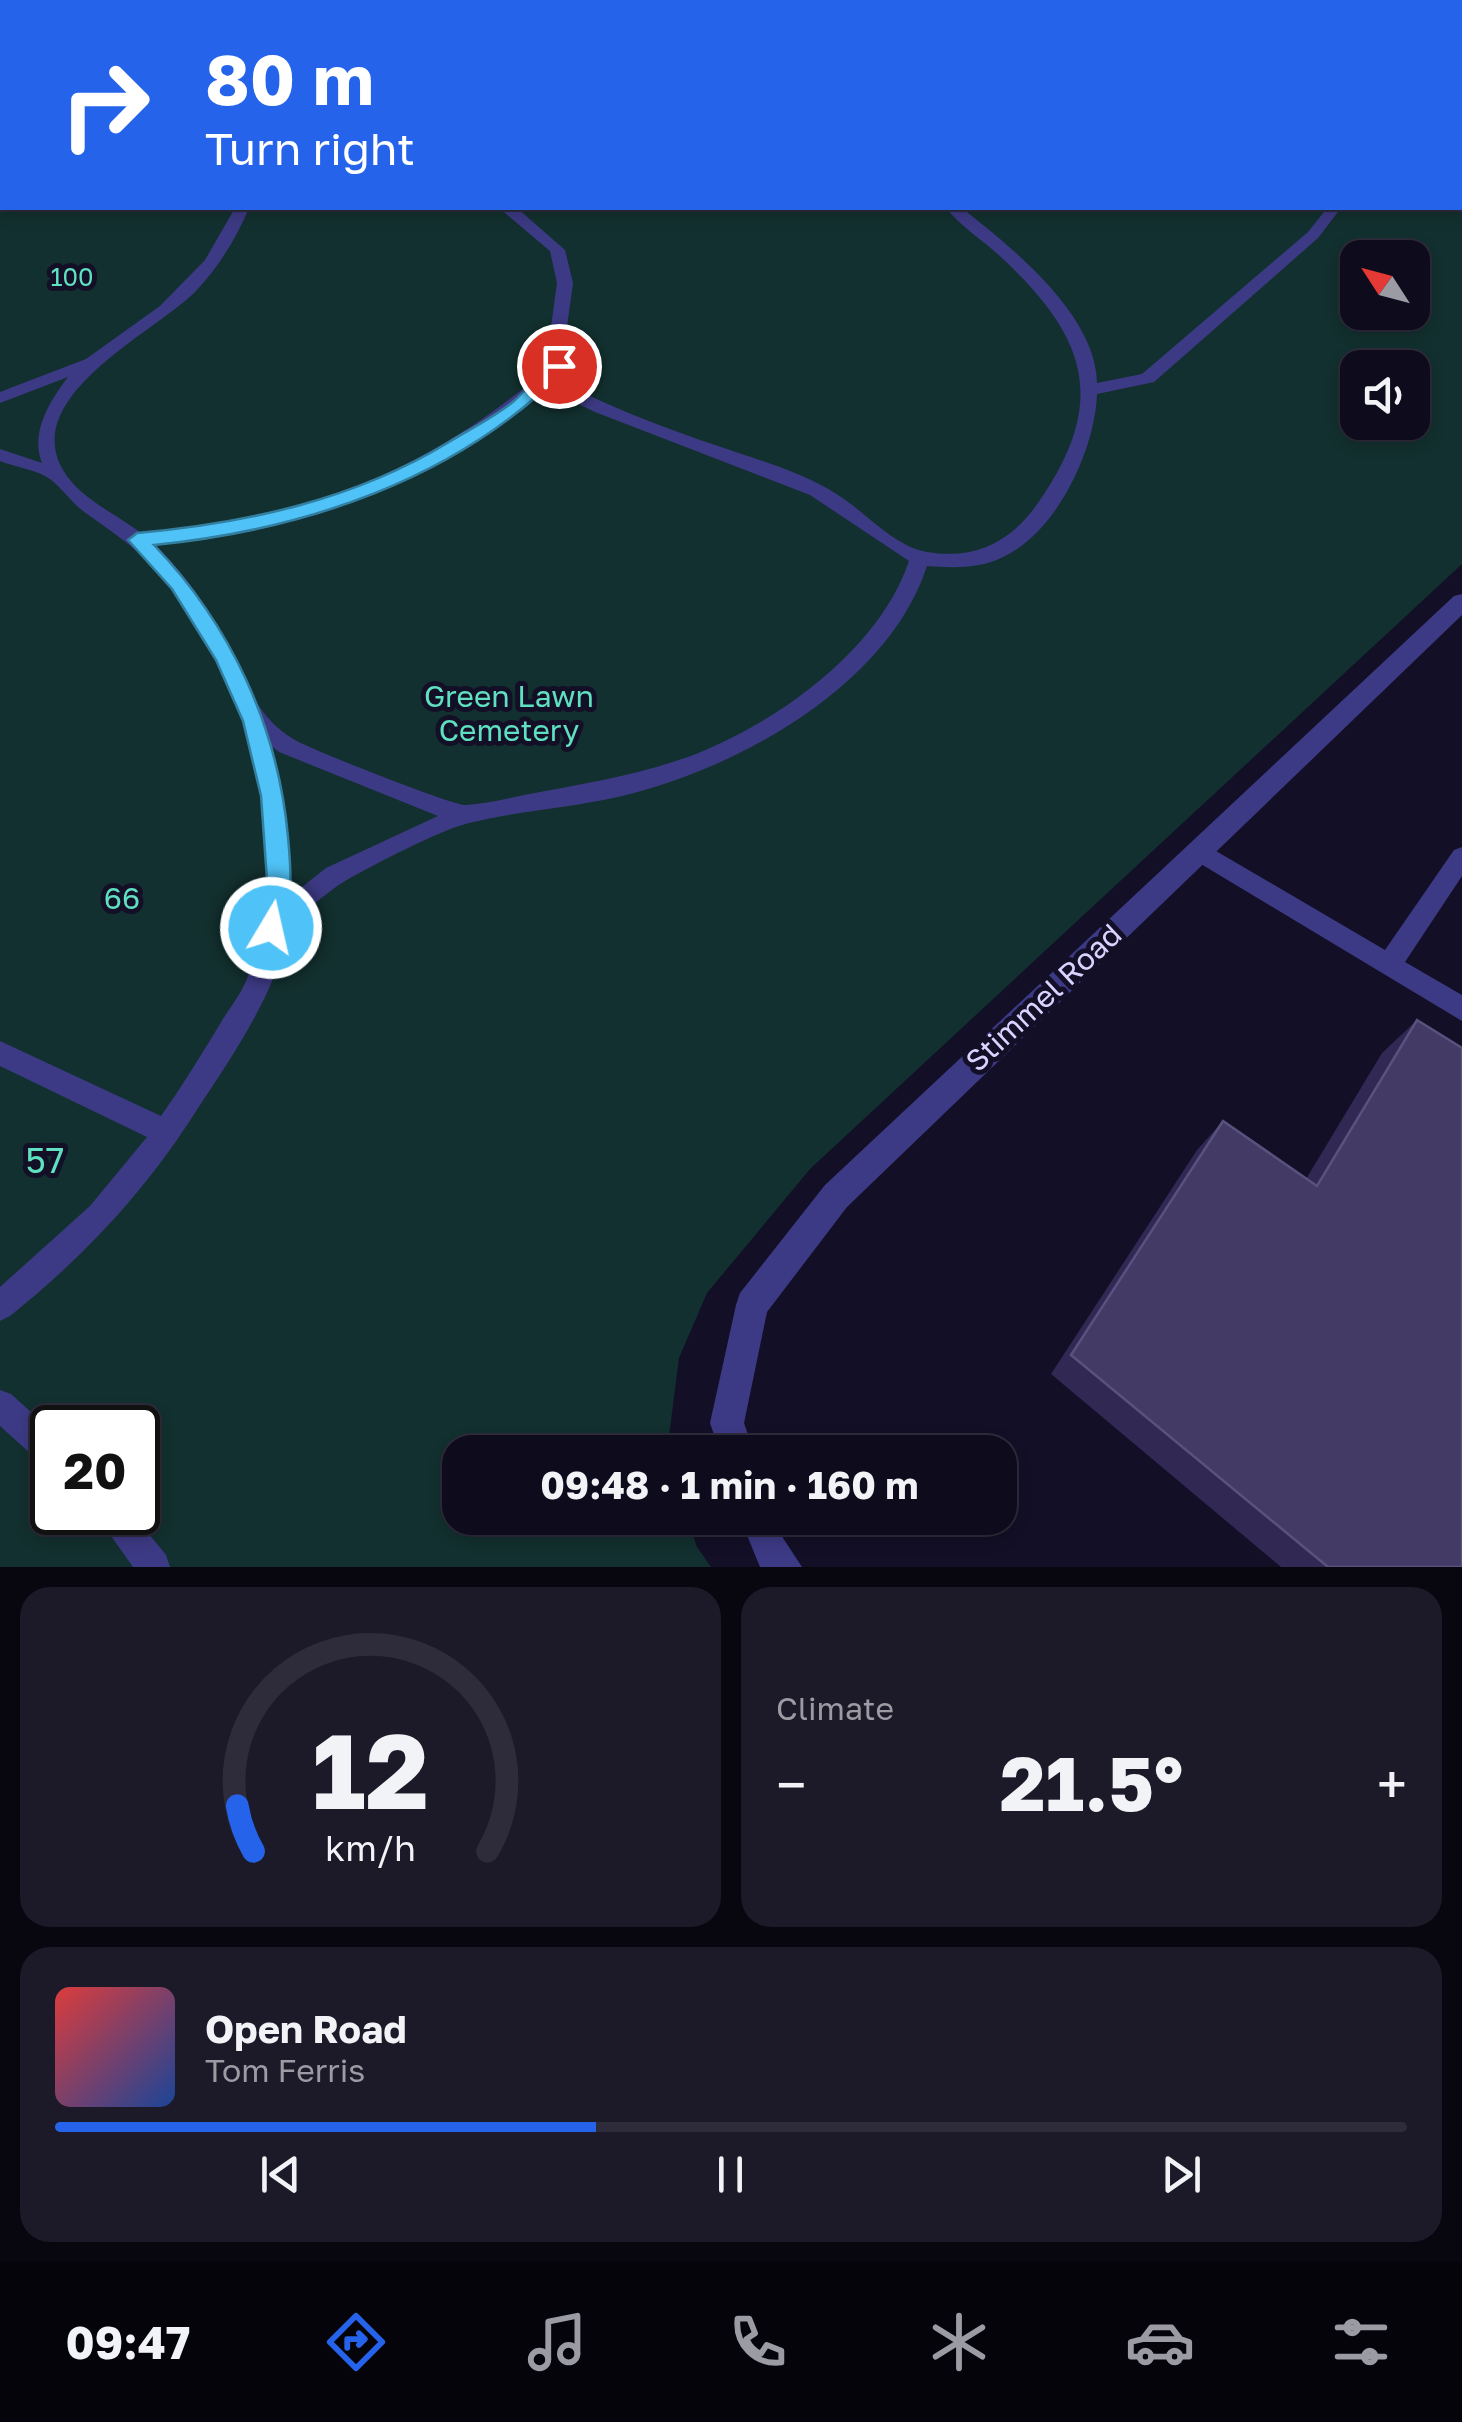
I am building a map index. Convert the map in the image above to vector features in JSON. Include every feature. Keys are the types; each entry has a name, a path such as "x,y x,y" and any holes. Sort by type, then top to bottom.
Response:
{"street":[{"name":"Stimmel Road","path":"731,1435 727,1423 752,1305 836,1196 1462,602"},
{"path":"763,1535 768,1549 784,1567"}],"lane":[{"path":"56,475 46,442 55,407 75,376 167,308 208,269 232,234 241,210"},
{"path":"510,210 558,250 565,282 555,356 570,393 610,414 820,492 919,559 962,561 998,552 1027,530 1055,496 1078,444 1088,390 1085,354 1060,308 954,210"},
{"path":"1088,390 1148,378 1299,248 1332,210"},
{"path":"0,398 99,358"},
{"path":"137,540 220,532 358,494 443,454 518,407 559,366"},
{"path":"0,455 56,475 92,508 137,540 179,584 226,658 254,721 272,796 280,880 262,974 199,1084 135,1178 54,1266 0,1306"},
{"path":"271,928 334,875 462,815 620,787 696,763 760,734 835,679 876,638 907,596 919,559"},
{"path":"254,721 287,746 462,815"},
{"path":"1199,851 1462,1009"},
{"path":"1388,965 1462,857"},
{"path":"0,1053 166,1132"},
{"path":"0,1406 30,1433"},
{"path":"128,1535 154,1567"}],"green space":[{"name":"Green Lawn Cemetery","path":"0,210 1462,210 1462,564 810,1169 707,1293 679,1358 669,1435 442,1435 442,1535 693,1535 711,1567 0,1567"}],"building":[{"path":"1417,1020 1462,1048 1462,1567 1328,1567 1071,1355 1223,1121 1317,1186"}],"route":[{"path":"271,928 280,880 272,796 254,721 226,658 179,584 137,540 220,532 358,494 443,454 518,407 559,366"}],"park label":[{"name":"100","path":"72,277"},
{"name":"66","path":"122,899"},
{"name":"57","path":"45,1161"}]}
